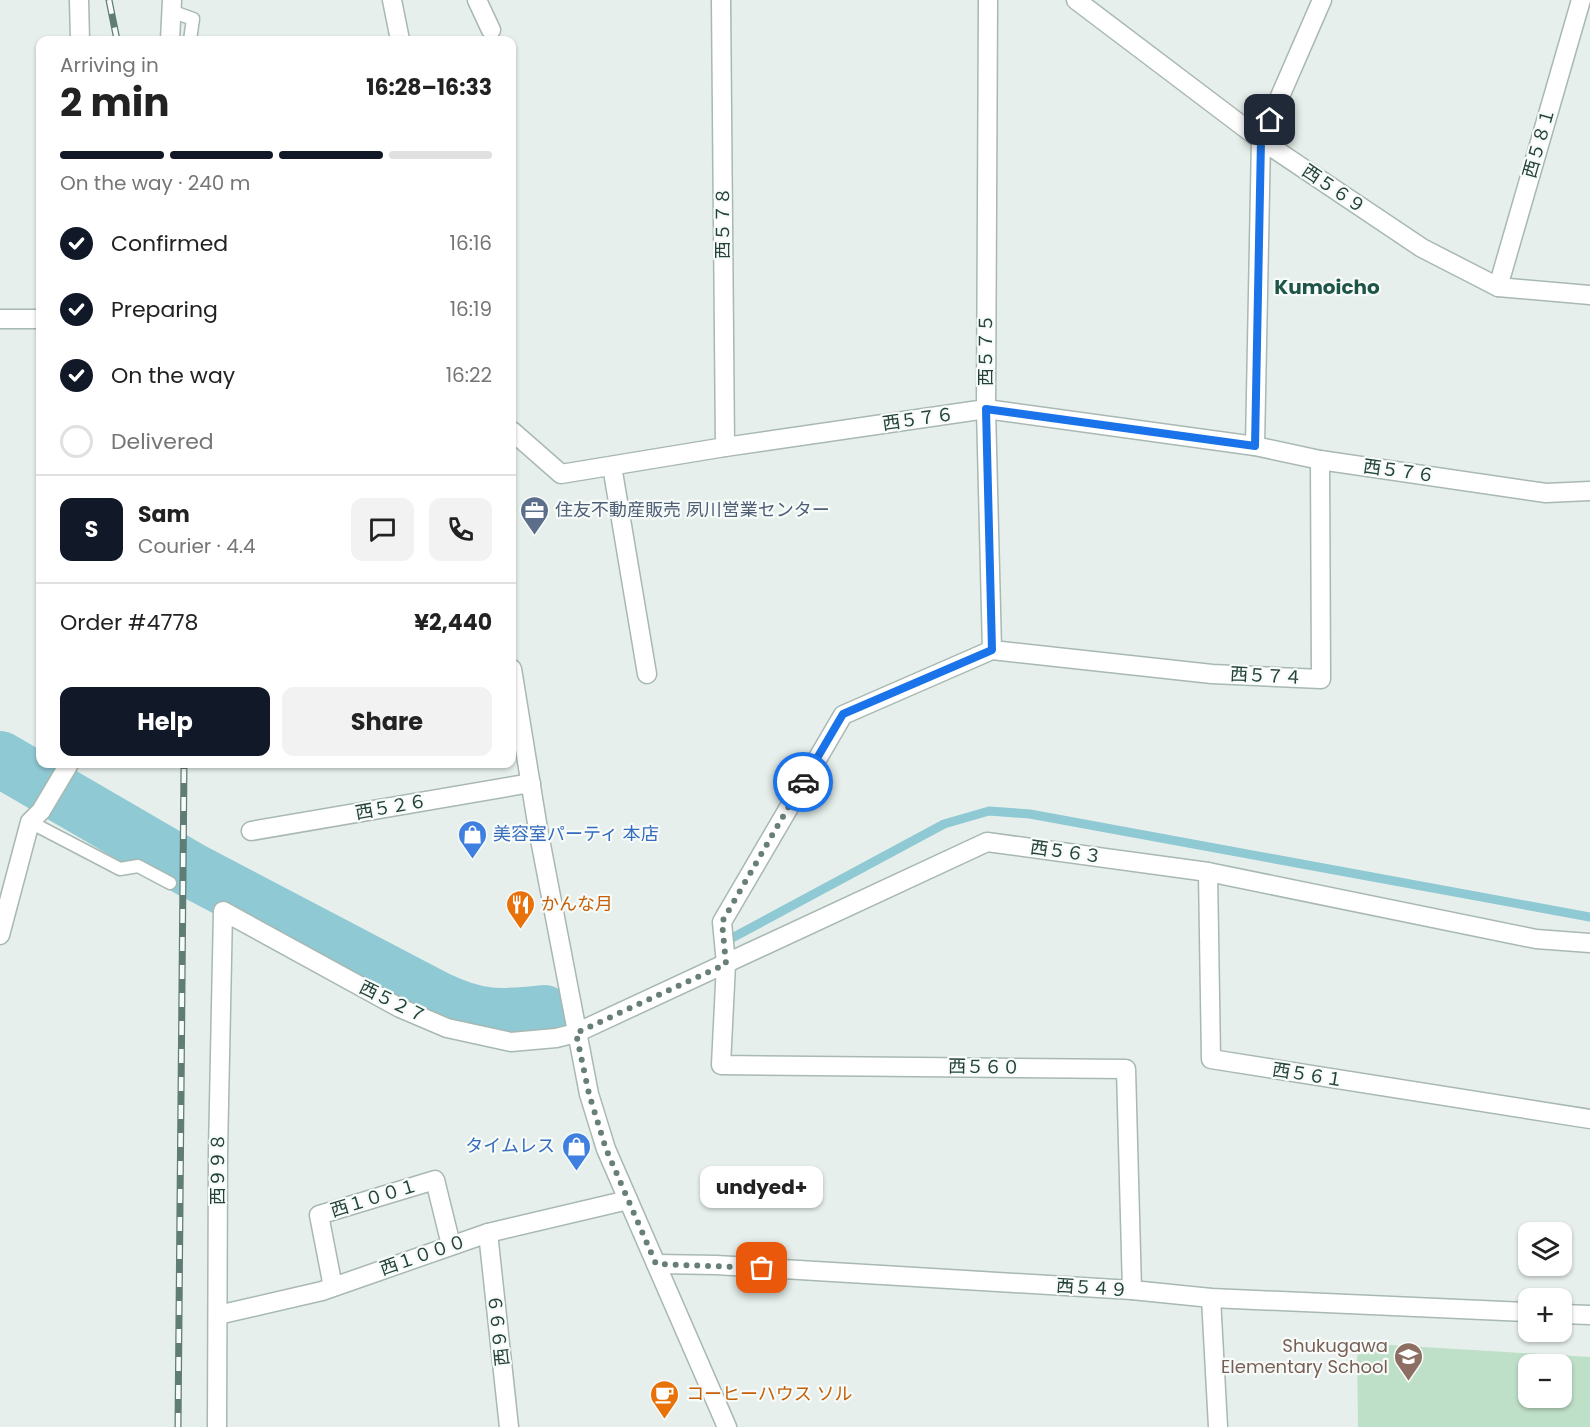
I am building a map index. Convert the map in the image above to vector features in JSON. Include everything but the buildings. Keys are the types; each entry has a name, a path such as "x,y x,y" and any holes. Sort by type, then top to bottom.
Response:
{"street":[{"path":"79,0 80,36"},
{"path":"392,0 399,36"},
{"path":"477,0 491,30"},
{"name":"西５７８","path":"721,0 724,447"},
{"name":"西５７５","path":"988,0 986,409 992,650"},
{"path":"1255,446 1261,140 1322,0"},
{"name":"西５８１","path":"1498,287 1581,0"},
{"name":"西５６９","path":"1078,1 1261,140 1422,248 1498,287 1590,296"},
{"path":"170,36 171,6"},
{"path":"0,319 36,320"},
{"name":"西５７６","path":"516,435 561,474 724,447 986,409 1255,446 1320,460 1546,493 1590,491"},
{"name":"西５７４","path":"992,650 1212,674 1322,679 1320,460"},
{"path":"612,466 647,674"},
{"path":"726,964 722,922 843,714 992,650"},
{"path":"516,693 575,1028 589,1094 606,1149 727,1427"},
{"path":"0,935 36,816 67,768"},
{"name":"西５２６","path":"251,831 531,783"},
{"name":"西５６３","path":"575,1028 726,964 987,842 1208,872 1536,939 1590,943"},
{"name":"西５６１","path":"1208,872 1210,1059 1590,1119"},
{"name":"西５２７","path":"223,911 400,1008 447,1028 511,1042 556,1038 575,1028"},
{"name":"西９９８","path":"217,1427 218,1152 223,911"},
{"name":"西５６０","path":"726,964 721,1065 1126,1069 1132,1290"},
{"name":"西１００１","path":"333,1287 319,1215 435,1180 451,1245"},
{"name":"西１０００","path":"218,1315 333,1287 488,1233 628,1200"},
{"name":"西９９９","path":"488,1233 509,1427"},
{"name":"西５４９","path":"656,1264 716,1265 1132,1290 1211,1298 1518,1312"},
{"path":"1211,1298 1218,1427"},
{"path":"1572,1314 1590,1315"}],"lane":[{"path":"171,6 193,19 191,36"},
{"path":"36,816 120,869 138,866 170,883"}],"green space":[{"path":"1357,1343 1540,1354 1518,1354 1518,1408 1572,1408 1572,1356 1590,1357 1590,1427 1358,1427"}],"waterway":[{"path":"0,759 191,870 437,999 477,1014 514,1016 544,1013"},
{"path":"732,938 944,824 989,811 1030,814 1590,917"}],"railway":[{"path":"109,0 116,36"},
{"path":"178,1427 184,768"}],"way so far":[{"path":"762,1268 656,1264 606,1149 589,1094 576,1033 726,964 722,922 803,782"}],"place":[{"name":"住友不動産販売 夙川営業センター","path":"534,536"},
{"name":"美容室パーティ 本店","path":"472,860"},
{"name":"かんな月","path":"520,930"},
{"name":"タイムレス","path":"576,1172"},
{"name":"undyed+","path":"762,1268"},
{"name":"Shukugawa Elementary School","path":"1409,1382"},
{"name":"コーヒーハウス ソル","path":"665,1420"}],"district":[{"name":"Kumoicho","path":"1327,287"}],"route":[{"path":"803,782 843,714 992,650 986,409 1255,446 1261,140 1270,120"}]}
